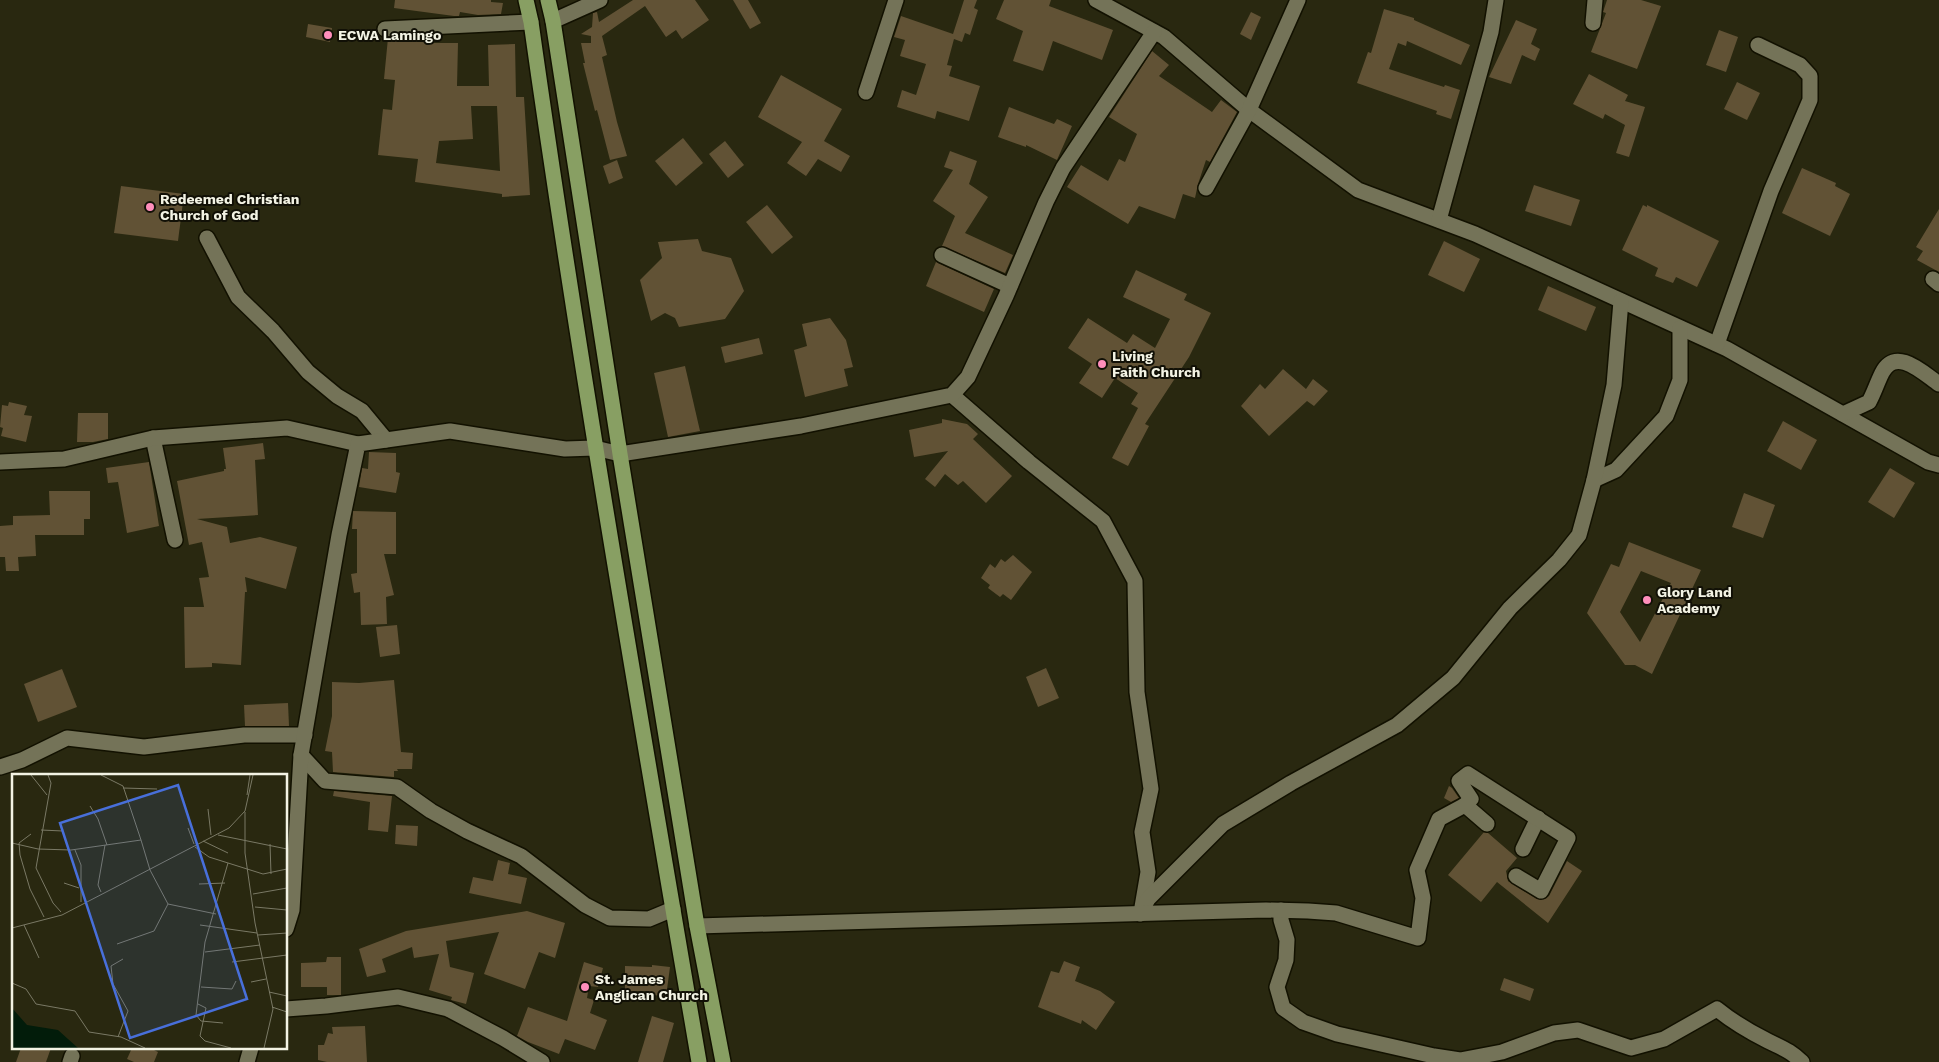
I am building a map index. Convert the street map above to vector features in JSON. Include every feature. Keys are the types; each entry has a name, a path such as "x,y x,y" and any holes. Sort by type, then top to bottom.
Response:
{"main road":[{"path":"526,0 531,22 595,448 699,1062"},
{"path":"548,0 553,21 620,454 697,926 723,1062"}],"street":[{"path":"553,21 600,0"},
{"path":"866,92 896,0"},
{"path":"1096,0 1164,37 1249,110 1358,190 1475,234 1717,344 1928,462 1939,464"},
{"path":"1206,188 1249,110 1298,0"},
{"path":"1439,220 1490,32 1496,0"},
{"path":"1593,23 1595,0"},
{"path":"384,29 531,22"},
{"path":"0,462 64,459 153,438 287,428 358,444 450,431 565,449 595,448 620,454 801,426 952,395 968,377 1063,168 1154,32"},
{"path":"1717,344 1771,191 1810,100 1810,76 1800,65 1758,45"},
{"path":"207,238 238,297 273,331 308,372 337,396 362,411 386,440"},
{"path":"942,255 1010,286"},
{"path":"1140,914 1148,899 1223,824 1292,783 1397,725 1453,678 1510,608 1559,560 1580,535 1614,385 1621,301"},
{"path":"1594,480 1616,470 1666,416 1680,380 1680,328"},
{"path":"1843,414 1869,402 1883,372 1890,364 1896,362 1909,363 1939,384"},
{"path":"952,395 1029,462 1103,521 1135,581 1137,692 1151,789 1142,832 1148,872 1140,914"},
{"path":"153,438 174,540"},
{"path":"288,922 292,910 301,755 339,535 358,444"},
{"path":"0,767 22,760 67,738 144,747 244,735 305,735"},
{"path":"301,755 325,781 397,787 431,811 467,831 522,856 585,905 610,918 649,918 673,909"},
{"path":"697,926 1281,910 1336,914 1418,938 1423,898 1417,870 1439,819 1465,805 1471,799 1459,781 1468,774 1568,838 1541,891 1516,876"},
{"path":"1465,805 1486,824"},
{"path":"1523,849 1538,818"},
{"path":"1281,910 1281,920 1287,940 1286,960 1276,987 1283,1008 1303,1022 1338,1034 1434,1056 1460,1060 1502,1052 1554,1033 1578,1030 1631,1048 1664,1039 1717,1009 1735,1023 1769,1042 1789,1050 1802,1062"},
{"path":"288,1009 398,997 448,1009 503,1038 542,1062"}],"building":[{"path":"395,0 491,0 491,2 503,3 501,14 478,15 460,12 459,16 454,16 394,8"},
{"path":"633,0 695,0 709,20 682,39 676,30 666,37 645,6 602,36 607,55 602,57 627,156 610,160 583,63 585,63 581,43 591,43 591,36 581,34 592,27 593,13 597,12 599,22"},
{"path":"733,0 748,0 761,23 750,29"},
{"path":"964,0 977,0 974,8 978,10 970,35 965,33 962,42 954,39 947,65 952,66 949,76 980,86 969,121 937,111 935,119 897,107 902,90 916,95 926,64 900,56 905,40 894,37 901,16 953,34"},
{"path":"1004,0 1051,0 1049,6 1113,30 1102,60 1053,41 1043,71 1013,61 1023,31 996,19"},
{"path":"1607,0 1641,0 1661,6 1637,69 1591,52 1606,13 1603,12"},
{"path":"1384,9 1414,18 1414,20 1470,45 1461,65 1407,41 1406,46 1398,43 1389,69 1444,87 1445,85 1460,90 1451,119 1436,114 1437,111 1357,83 1368,52 1371,53"},
{"path":"1251,12 1261,17 1251,40 1240,34"},
{"path":"1516,20 1537,29 1531,44 1540,49 1535,61 1522,55 1511,84 1489,77"},
{"path":"308,24 332,28 330,42 306,37"},
{"path":"1719,30 1738,37 1726,72 1706,65"},
{"path":"388,38 427,41 427,43 458,43 457,86 489,86 488,45 515,44 516,97 524,97 530,195 502,197 502,194 415,182 418,159 378,155 383,109 392,110 395,80 384,79","holes":["471,106 497,106 500,171 436,163 439,141 473,139"]},
{"path":"1152,51 1169,65 1159,76 1212,112 1221,100 1237,112 1210,162 1206,160 1195,198 1183,194 1175,219 1139,206 1128,224 1067,187 1081,165 1108,181 1119,159 1125,162 1137,134 1109,117"},
{"path":"1589,74 1628,95 1625,101 1645,107 1629,157 1616,153 1625,125 1605,114 1603,119 1573,104"},
{"path":"781,75 842,109 824,141 850,156 841,172 818,159 806,176 787,163 802,142 758,117"},
{"path":"1737,82 1760,93 1747,120 1724,109"},
{"path":"1009,107 1054,124 1057,119 1072,126 1057,160 1026,145 1026,147 998,137"},
{"path":"683,138 703,163 676,186 655,161"},
{"path":"725,141 744,165 728,178 709,154"},
{"path":"950,151 977,161 969,184 988,197 965,233 1013,255 1005,273 942,246 955,216 933,201 953,170 944,167"},
{"path":"617,160 623,178 609,184 603,166"},
{"path":"1802,168 1836,183 1835,186 1850,194 1830,236 1782,213"},
{"path":"1534,185 1580,200 1571,226 1525,211"},
{"path":"121,186 184,194 178,241 114,233"},
{"path":"767,205 793,237 772,254 746,222"},
{"path":"1643,205 1647,207 1647,205 1719,241 1697,287 1676,277 1673,283 1655,276 1658,268 1622,250"},
{"path":"1939,209 1939,272 1917,260 1923,251 1916,247"},
{"path":"698,239 702,251 731,258 744,291 725,319 679,327 675,318 665,313 651,321 640,280 662,258 658,242"},
{"path":"1444,241 1480,259 1464,292 1428,275"},
{"path":"936,262 994,289 984,312 926,286"},
{"path":"1136,270 1187,294 1184,300 1211,313 1189,357 1145,424 1149,426 1128,466 1112,458 1138,408 1131,404 1138,393 1115,378 1102,398 1079,383 1092,364 1068,348 1088,318 1127,343 1133,334 1155,348 1170,319 1123,297"},
{"path":"1548,286 1596,307 1586,331 1538,310"},
{"path":"830,318 846,340 853,367 844,369 848,386 805,397 794,350 807,346 802,324"},
{"path":"759,338 763,354 725,363 721,347"},
{"path":"685,366 700,431 668,437 654,373"},
{"path":"1283,369 1306,389 1313,379 1328,391 1314,406 1307,401 1269,436 1241,406 1260,384 1265,389"},
{"path":"9,402 27,406 24,415 32,416 26,442 1,436 3,428 0,427 2,405 8,406"},
{"path":"78,413 108,413 108,439 93,442 77,442"},
{"path":"942,419 967,424 978,434 973,439 1012,476 986,503 963,481 958,485 945,474 935,487 925,479 948,451 914,457 909,430 942,423"},
{"path":"1783,421 1817,440 1801,470 1767,451"},
{"path":"263,443 265,459 255,460 258,515 197,519 227,527 230,543 260,537 297,547 286,589 245,577 247,592 245,592 241,665 212,663 212,667 185,668 184,607 204,607 199,578 209,577 202,542 189,545 177,481 224,471 226,469 223,448"},
{"path":"369,452 396,453 396,472 400,473 396,493 359,487 362,468 368,469"},
{"path":"149,462 159,526 127,533 118,482 108,483 106,468"},
{"path":"1890,468 1915,483 1894,518 1868,502"},
{"path":"49,491 90,491 90,519 84,519 84,535 35,535 36,556 18,557 19,571 6,571 5,557 0,557 0,526 13,525 13,516 50,515"},
{"path":"1744,493 1775,505 1763,538 1732,527"},
{"path":"353,511 396,512 396,554 384,554 394,595 386,597 387,624 361,625 360,592 354,593 351,574 357,573 357,529 352,529"},
{"path":"1629,542 1701,570 1652,674 1635,665 1625,665 1587,613 1611,564 1619,567","holes":["1641,571 1671,583 1640,642 1620,612"]},
{"path":"1013,555 1032,572 1011,600 1003,594 1000,597 988,588 990,585 981,578 990,564 995,568 1001,559 1005,562"},
{"path":"397,625 400,654 380,657 376,627"},
{"path":"1046,668 1059,698 1038,707 1026,677"},
{"path":"62,669 77,707 38,722 24,684"},
{"path":"394,680 401,752 413,753 412,769 397,769 398,771 394,771 394,777 333,772 332,752 325,751 332,716 332,682 359,683"},
{"path":"288,703 289,726 245,726 244,705"},
{"path":"1449,786 1459,798 1451,802 1444,798"},
{"path":"334,791 392,796 388,832 368,830 370,802 333,796"},
{"path":"396,825 418,826 417,846 395,844"},
{"path":"1484,832 1488,833 1517,858 1506,871 1508,881 1537,899 1545,899 1549,896 1567,861 1582,871 1548,923 1497,882 1481,902 1448,875"},
{"path":"498,860 510,863 508,874 527,878 521,904 469,893 473,877 493,881"},
{"path":"527,911 565,923 555,958 539,952 525,989 484,974 499,932 446,941 450,967 474,973 466,1004 451,1000 452,997 429,990 439,954 414,958 412,947 382,959 386,972 367,977 359,949 406,931"},
{"path":"327,957 341,957 341,995 327,995 327,987 301,987 301,963 326,962"},
{"path":"1064,961 1080,967 1075,981 1100,991 1115,1002 1096,1030 1082,1020 1081,1024 1038,1007 1051,971 1059,973"},
{"path":"584,962 603,968 598,987 589,986 587,998 594,1000 590,1013 607,1020 595,1050 565,1039 559,1054 517,1036 528,1007 567,1021"},
{"path":"652,965 670,967 666,997 648,994 649,991 625,991 625,966 652,967"},
{"path":"1504,978 1534,989 1530,1001 1500,990"},
{"path":"652,1016 674,1023 663,1062 638,1062"},
{"path":"365,1026 367,1062 327,1062 318,1060 318,1045 324,1045 328,1033 333,1034 332,1027"},
{"path":"20,1050 50,1050 46,1062 16,1062"},
{"path":"131,1050 154,1050 158,1052 154,1062 134,1062 127,1059"}],"place":[{"name":"ECWA Lamingo","path":"328,35"},
{"name":"Redeemed Christian Church of God","path":"150,207"},
{"name":"Living Faith Church","path":"1102,364"},
{"name":"Glory Land Academy","path":"1647,600"},
{"name":"St. James Anglican Church","path":"585,987"}]}
